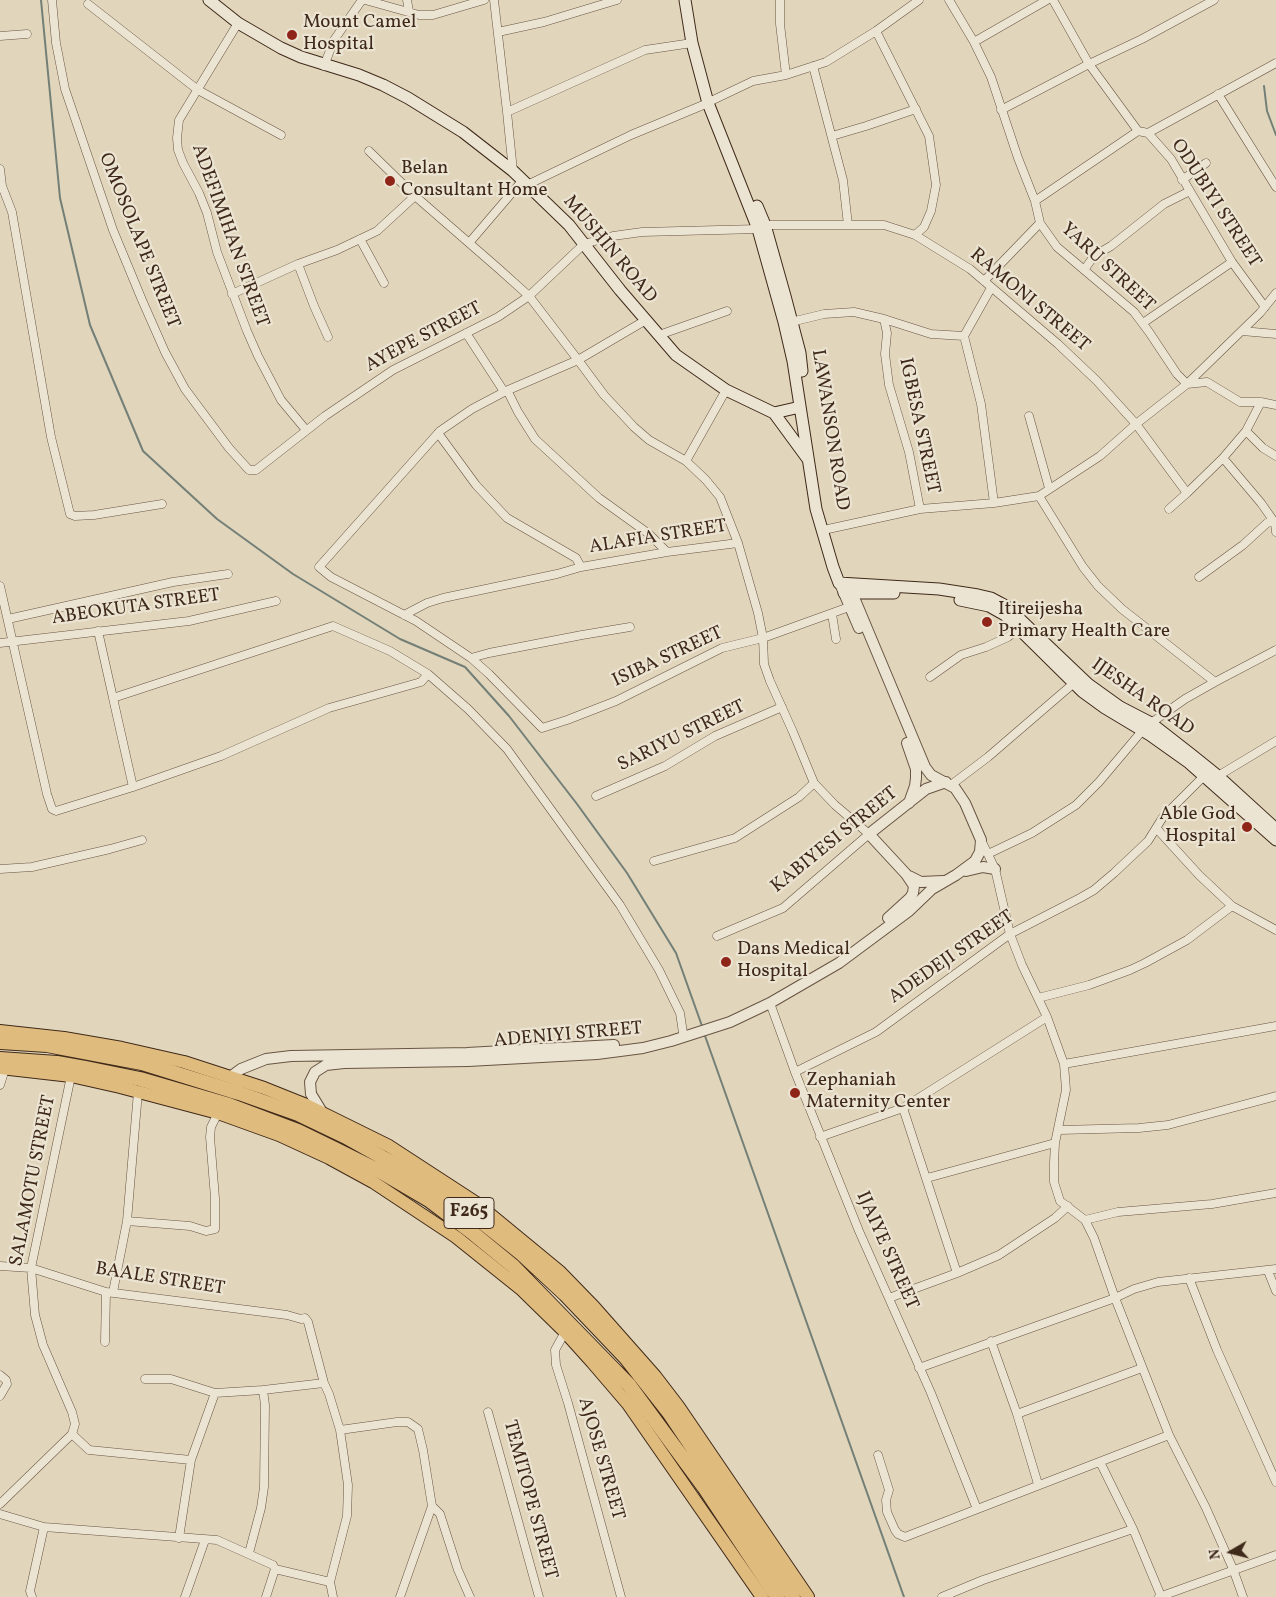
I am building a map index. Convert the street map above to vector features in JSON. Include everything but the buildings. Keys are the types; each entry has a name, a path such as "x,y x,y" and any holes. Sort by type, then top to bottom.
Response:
{"highway":[{"name":"F265","path":"0,1042 48,1045 142,1064 239,1093 298,1114 346,1137 389,1160 434,1188 482,1222 522,1254 565,1294 631,1364 670,1414 793,1597"},
{"name":"F265","path":"2,1065 57,1064 103,1071 140,1079 229,1105 298,1131 328,1145 383,1173 429,1200 513,1266 629,1385 704,1487 777,1597"}],"main road":[{"name":"MUSHIN ROAD","path":"209,0 238,23 281,48 324,66 359,75 383,85 463,132 513,171 554,210 676,355 726,390 774,413"},
{"name":"LAWANSON ROAD","path":"685,0 692,43 710,101 761,227 800,353 817,473 828,529 845,588"},
{"name":"LAWANSON ROAD","path":"691,0 710,101"},
{"name":"LAWANSON ROAD","path":"761,227 793,361 816,509 830,559 845,588"},
{"path":"800,407 774,413 807,458"},
{"name":"IJESHA ROAD","path":"845,588 984,596 1006,606 1078,676 1120,708 1151,723 1218,776 1276,829"},
{"name":"IJESHA ROAD","path":"939,593 989,606 1005,615 1074,683 1105,708 1188,762 1276,840"},
{"path":"0,1031 64,1038 122,1048 184,1062 264,1088 322,1112 389,1146 475,1202 560,1272 627,1343 661,1383 808,1597"},
{"path":"2,1065 71,1076 138,1092 218,1113 279,1135 329,1158 373,1182 456,1237 521,1289 565,1332 628,1404 762,1597"}],"street":[{"name":"OMOSOLAPE STREET","path":"52,0 56,43 65,89 113,230 142,300 165,352 185,389 229,448 249,470"},
{"path":"324,66 334,40 363,0 419,14 433,15 484,0"},
{"path":"407,0 409,11"},
{"path":"494,0 513,171"},
{"path":"498,32 544,22 617,0"},
{"path":"780,0 780,24 786,75"},
{"path":"469,242 524,183 753,81 786,75 826,62 876,31 919,0"},
{"path":"949,0 974,42 991,78 1035,201 1040,223 984,281"},
{"path":"974,42 1047,0"},
{"path":"1035,201 1138,131 1089,64 1053,0"},
{"path":"1002,110 1214,0"},
{"path":"88,4 198,90 281,135"},
{"name":"ADEFIMIHAN STREET","path":"238,23 179,120 178,150 200,193 217,252 254,348 281,400 306,430"},
{"path":"876,31 929,136 936,185 931,211 924,227 915,236"},
{"path":"0,36 27,34"},
{"path":"507,112 645,50 692,43"},
{"path":"1148,133 1276,63"},
{"path":"813,66 843,180 848,225"},
{"path":"1218,94 1276,187"},
{"path":"832,136 916,109"},
{"name":"ODUBIYI STREET","path":"1138,131 1148,133 1170,159 1232,262 1265,307"},
{"name":"ALAFIA STREET","path":"369,152 415,196 528,296 604,395 634,427 649,440 686,462 706,480 720,497 738,543 667,552 581,567 557,574 427,602 404,615"},
{"path":"1182,180 1206,163"},
{"path":"0,169 4,204 12,212 51,438 70,514 75,516 94,515 162,504"},
{"path":"1084,270 1094,256 1112,246 1164,204 1190,191"},
{"path":"232,294 377,231 415,196"},
{"name":"YARU STREET","path":"1040,223 1057,246 1119,299 1143,323 1177,374 1186,384"},
{"name":"RAMONI STREET","path":"584,244 613,236 642,232 761,227 884,225 915,236 970,269 1079,363 1136,424 1188,492"},
{"path":"360,238 384,283"},
{"name":"AYEPE STREET","path":"249,470 256,470 306,430 393,370 498,316 528,296 584,244"},
{"path":"1143,323 1232,262"},
{"path":"298,264 328,337"},
{"path":"991,288 964,336 980,404 994,503"},
{"path":"828,529 920,509 994,503 1039,496 1100,456 1186,384 1242,331 1276,293"},
{"path":"659,335 727,310"},
{"path":"791,322 824,314 854,312 884,319 931,334 964,336"},
{"name":"IGBESA STREET","path":"884,319 887,333 885,354 889,385 907,444 920,509"},
{"path":"630,627 471,658 416,621 331,577 319,566 438,433 472,409 506,391 578,360 646,320"},
{"path":"1242,331 1276,334"},
{"path":"466,333 503,390 508,392 535,439 599,498 649,534 667,552"},
{"path":"1186,384 1207,382 1240,402 1261,402 1276,405"},
{"path":"686,462 726,390"},
{"path":"1169,509 1223,458 1246,431 1261,402"},
{"path":"1029,416 1049,488"},
{"path":"1246,431 1263,448 1276,456"},
{"path":"438,433 476,485 507,518 576,558 581,567"},
{"path":"1223,458 1261,503 1275,523 1276,532"},
{"path":"1039,496 1082,567 1098,586 1122,609 1215,682"},
{"path":"1199,576 1243,545 1267,523 1275,523"},
{"path":"738,543 752,587 763,638 764,664 814,783 835,805 870,834 906,874 918,881 945,881"},
{"path":"8,620 173,582 228,574"},
{"path":"0,586 22,687 52,809 56,811 64,810 221,756 329,708 421,682 428,674"},
{"path":"845,588 850,607 916,769 915,786 909,804"},
{"name":"LAWANSON ROAD","path":"845,588 925,767 931,775 948,783 959,792 981,840"},
{"name":"ABEOKUTA STREET","path":"0,643 189,621 276,602"},
{"name":"ISIBA STREET","path":"471,658 542,728 616,701 722,648 763,638 850,607"},
{"path":"832,614 836,639"},
{"path":"113,698 333,626 390,650 428,674 468,709 507,749 620,905 660,970 680,1013 686,1034"},
{"path":"930,677 960,655 986,647 1008,637 1019,628"},
{"path":"98,631 133,787"},
{"path":"1151,723 1185,699 1276,650"},
{"path":"948,783 988,757 1074,683"},
{"name":"SARIYU STREET","path":"596,796 665,766 715,736 782,707"},
{"path":"988,854 1032,833 1076,805 1099,782 1142,731"},
{"path":"1218,776 1276,741"},
{"name":"ADEDEJI STREET","path":"795,1072 876,1032 1010,934 1094,890 1131,858 1157,829 1163,818 1204,776"},
{"path":"654,861 735,838 799,797 814,783"},
{"name":"KABIYESI STREET","path":"717,936 783,908 926,789 948,783"},
{"path":"1157,829 1199,875 1232,906 1276,930"},
{"path":"0,869 32,867 110,850 142,840"},
{"path":"981,840 994,869 1010,934 1047,1017 1064,1064 1066,1090 1059,1130 1054,1143 1054,1182 1060,1201 1085,1220 1094,1238 1142,1368 1170,1435 1206,1508 1233,1569 1243,1597"},
{"name":"ADENIYI STREET","path":"322,1112 311,1094 310,1082 315,1072 326,1065 468,1061 597,1054 643,1048 770,1003 846,957 909,911 932,888 956,874 978,857 981,840"},
{"path":"956,874 974,868 988,867 994,869"},
{"name":"ADENIYI STREET","path":"729,1019 834,960 892,916 913,893 914,886 906,874"},
{"path":"1038,998 1089,984 1138,967 1188,940 1232,906"},
{"name":"IJAIYE STREET","path":"770,1003 820,1137 859,1231 920,1368 977,1510"},
{"path":"820,1137 903,1108 1047,1017"},
{"path":"1064,1064 1276,1026"},
{"name":"ADENIYI STREET","path":"230,1077 241,1069 266,1058 467,1053 597,1047 686,1034"},
{"path":"0,1085 2,1065"},
{"name":"SALAMOTU STREET","path":"71,1076 30,1268 35,1315 43,1345 72,1412 75,1424 72,1434"},
{"path":"105,1342 110,1292 127,1221 138,1092"},
{"path":"1059,1130 1139,1128 1168,1125 1276,1096"},
{"path":"903,1108 957,1273"},
{"path":"127,1221 190,1226 206,1230 215,1229 215,1198 210,1137 211,1127 218,1113"},
{"path":"927,1178 1054,1143"},
{"path":"1085,1220 1118,1212 1212,1204 1276,1193"},
{"path":"889,1298 999,1255 1055,1218 1068,1206"},
{"name":"BAALE STREET","path":"0,1266 30,1268 110,1292 287,1315 301,1319 305,1318 308,1322 324,1383"},
{"path":"920,1368 1115,1298 1134,1289 1158,1282 1272,1270 1276,1291"},
{"path":"1189,1278 1217,1350 1276,1482"},
{"name":"AJOSE STREET","path":"565,1332 555,1350 556,1365 620,1597"},
{"path":"991,1341 1017,1414 1038,1484"},
{"path":"1017,1414 1142,1368"},
{"path":"0,1396 7,1384 2,1376"},
{"path":"144,1379 171,1379 215,1393 324,1383 340,1430 348,1485 347,1516 330,1582 333,1597"},
{"path":"250,1553 264,1487 265,1405 263,1390"},
{"path":"179,1538 191,1460 215,1393"},
{"name":"TEMITOPE STREET","path":"488,1412 539,1597"},
{"path":"340,1430 408,1422 418,1429 422,1440 432,1506 400,1597"},
{"path":"0,1504 72,1434 89,1450 191,1460"},
{"path":"878,1455 889,1490 886,1500 888,1512 898,1534 905,1536 1170,1435"},
{"path":"1100,1462 1133,1529 1160,1597 1276,1555"},
{"path":"432,1506 440,1514 458,1570 470,1597"},
{"path":"0,1514 44,1527 217,1540 250,1553 273,1565 275,1569 330,1582"},
{"path":"32,1597 30,1591 44,1527"},
{"path":"942,1597 983,1580 1133,1529"},
{"path":"185,1597 205,1540"},
{"path":"266,1597 275,1569"}],"waterway":[{"path":"41,0 60,198 90,325 143,451 217,519 293,574 400,639 465,667 509,716 627,873 676,953 702,1026"},
{"path":"1264,86 1267,111 1276,135"},
{"path":"704,1033 904,1597"}],"place":[{"name":"Mount Camel Hospital","path":"292,35"},
{"name":"Belan Consultant Home","path":"390,181"},
{"name":"Itireijesha Primary Health Care","path":"987,622"},
{"name":"Able God Hospital","path":"1247,827"},
{"name":"Dans Medical Hospital","path":"726,962"},
{"name":"Zephaniah Maternity Center","path":"795,1093"}]}
